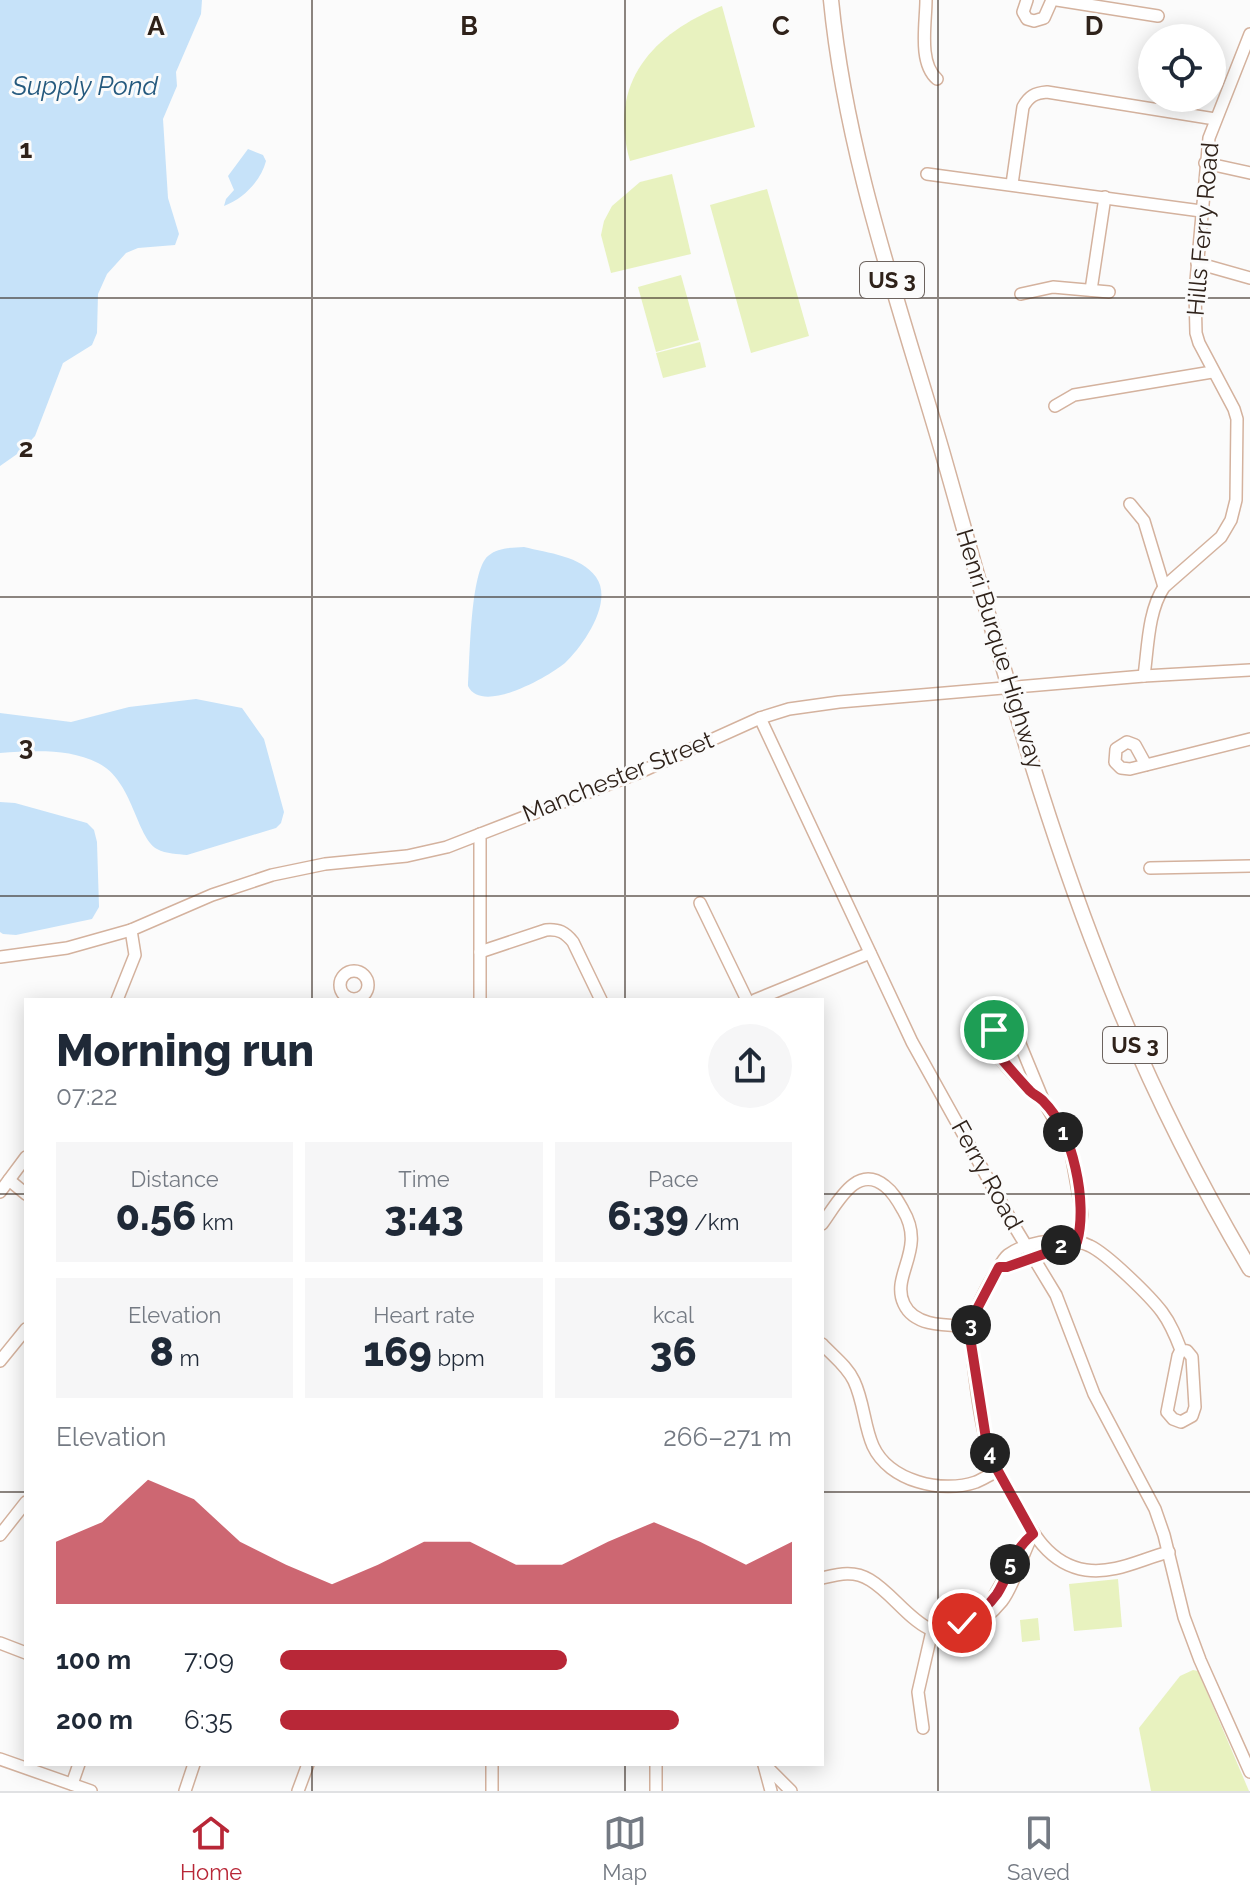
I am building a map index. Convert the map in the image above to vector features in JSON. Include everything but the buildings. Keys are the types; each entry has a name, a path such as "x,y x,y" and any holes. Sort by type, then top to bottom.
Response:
{"main road":[{"name":"Henri Burque Highway","path":"831,0 843,91 859,165 1010,689 1069,873 1109,984 1186,1152 1250,1269"}],"street":[{"path":"926,0 926,59 929,72 937,79"},
{"path":"1027,0 1023,8 1025,16 1037,21 1044,18 1054,0 1132,6 1158,16"},
{"name":"Hills Ferry Road","path":"1164,587 1221,537 1234,510 1237,419 1196,333 1194,313 1205,163 1215,119 1250,37"},
{"path":"1012,184 1023,107 1028,98 1047,92 1215,119"},
{"path":"1205,163 1250,173"},
{"path":"927,174 1201,211"},
{"path":"1091,290 1105,197"},
{"path":"1197,263 1250,278"},
{"path":"1021,294 1053,287 1109,292"},
{"path":"1055,406 1074,395 1212,372"},
{"path":"1130,504 1144,521 1164,587 1153,613 1144,676"},
{"name":"Manchester Street","path":"0,957 67,948 131,930 212,895 272,875 325,864 422,853 447,847 638,773 760,718 789,709 1144,676 1249,670"},
{"path":"1249,670 1250,683"},
{"name":"Ferry Road","path":"760,718 912,1042 1056,1295 1094,1394 1155,1509 1184,1617 1250,1772"},
{"path":"1146,765 1250,739"},
{"path":"480,834 480,998"},
{"path":"1150,868 1250,866"},
{"path":"700,903 746,998"},
{"path":"480,952 557,929 573,942 600,998"},
{"path":"118,998 135,955 131,930"},
{"path":"760,998 870,953"},
{"path":"1044,1102 993,1049 990,1042 996,1028 1010,1028 1018,1039 1044,1102 1070,1147 1082,1214 1077,1242"},
{"path":"0,1192 24,1160"},
{"path":"824,1221 855,1181 865,1178 880,1182 894,1196 911,1226 912,1247 903,1278 903,1303 912,1315 922,1320 971,1326"},
{"path":"9,1180 24,1192"},
{"path":"1170,1558 1108,1570 1079,1568 1052,1555 1033,1534 998,1471 983,1427 971,1326 983,1295 1005,1257 1026,1245 1051,1240 1077,1242 1100,1251 1158,1306 1169,1322 1181,1350 1167,1407 1169,1416 1181,1422 1192,1416 1195,1407 1192,1357 1181,1350"},
{"path":"999,1267 1058,1249 1064,1242"},
{"path":"0,1361 24,1331"},
{"path":"824,1346 852,1377 874,1448 896,1472 925,1483 954,1486 977,1482 998,1471"},
{"path":"0,1535 24,1505"},
{"path":"824,1578 852,1573 869,1579 917,1623 945,1634 961,1631 993,1611 1005,1596 1033,1534"},
{"path":"923,1728 918,1692 932,1631"},
{"path":"0,1643 24,1652"},
{"path":"0,1759 91,1791"},
{"path":"72,1784 78,1766"},
{"path":"185,1791 193,1766"},
{"path":"298,1791 307,1766"},
{"path":"492,1766 492,1791"},
{"path":"656,1766 656,1791"},
{"path":"765,1766 771,1791"},
{"path":"766,1766 791,1791"}],"green space":[{"path":"722,6 755,127 630,161 625,108 631,85 642,64 675,31"},
{"path":"672,174 691,254 611,273 601,235 612,206 640,182"},
{"path":"767,189 809,336 751,353 710,205"},
{"path":"681,275 699,340 656,352 638,287"},
{"path":"700,342 706,367 663,378 656,353"},
{"path":"1118,1579 1122,1627 1074,1631 1069,1584"},
{"path":"1038,1618 1040,1640 1022,1642 1020,1620"},
{"path":"1198,1671 1249,1791 1151,1791 1139,1728 1180,1676"}],"water":[{"name":"Supply Pond","path":"0,0 202,0 201,14 176,72 177,86 163,119 168,198 179,234 175,245 138,248 126,253 107,274 98,294 97,333 92,345 63,363 35,436 0,466"},
{"path":"248,149 263,155 266,161 264,168 250,188 224,206 234,190 228,176"},
{"path":"524,547 563,556 590,570 601,587 599,611 580,646 557,669 515,691 487,697 475,694 468,686 469,657 474,597 482,565 496,551"},
{"path":"196,699 242,708 264,739 284,812 276,828 187,855 164,852 150,843 119,782 98,763 63,753 0,753 0,713 71,722 129,707"},
{"path":"0,802 15,803 87,823 94,830 99,907 92,919 16,935 0,932"}],"route":[{"path":"962,1623 980,1612 998,1593 1015,1551 1033,1534 987,1445 970,1337 973,1318 999,1267 1058,1249 1064,1242 1077,1242 1082,1223 1070,1147 1044,1102 1033,1094 990,1045 994,1030"}]}
